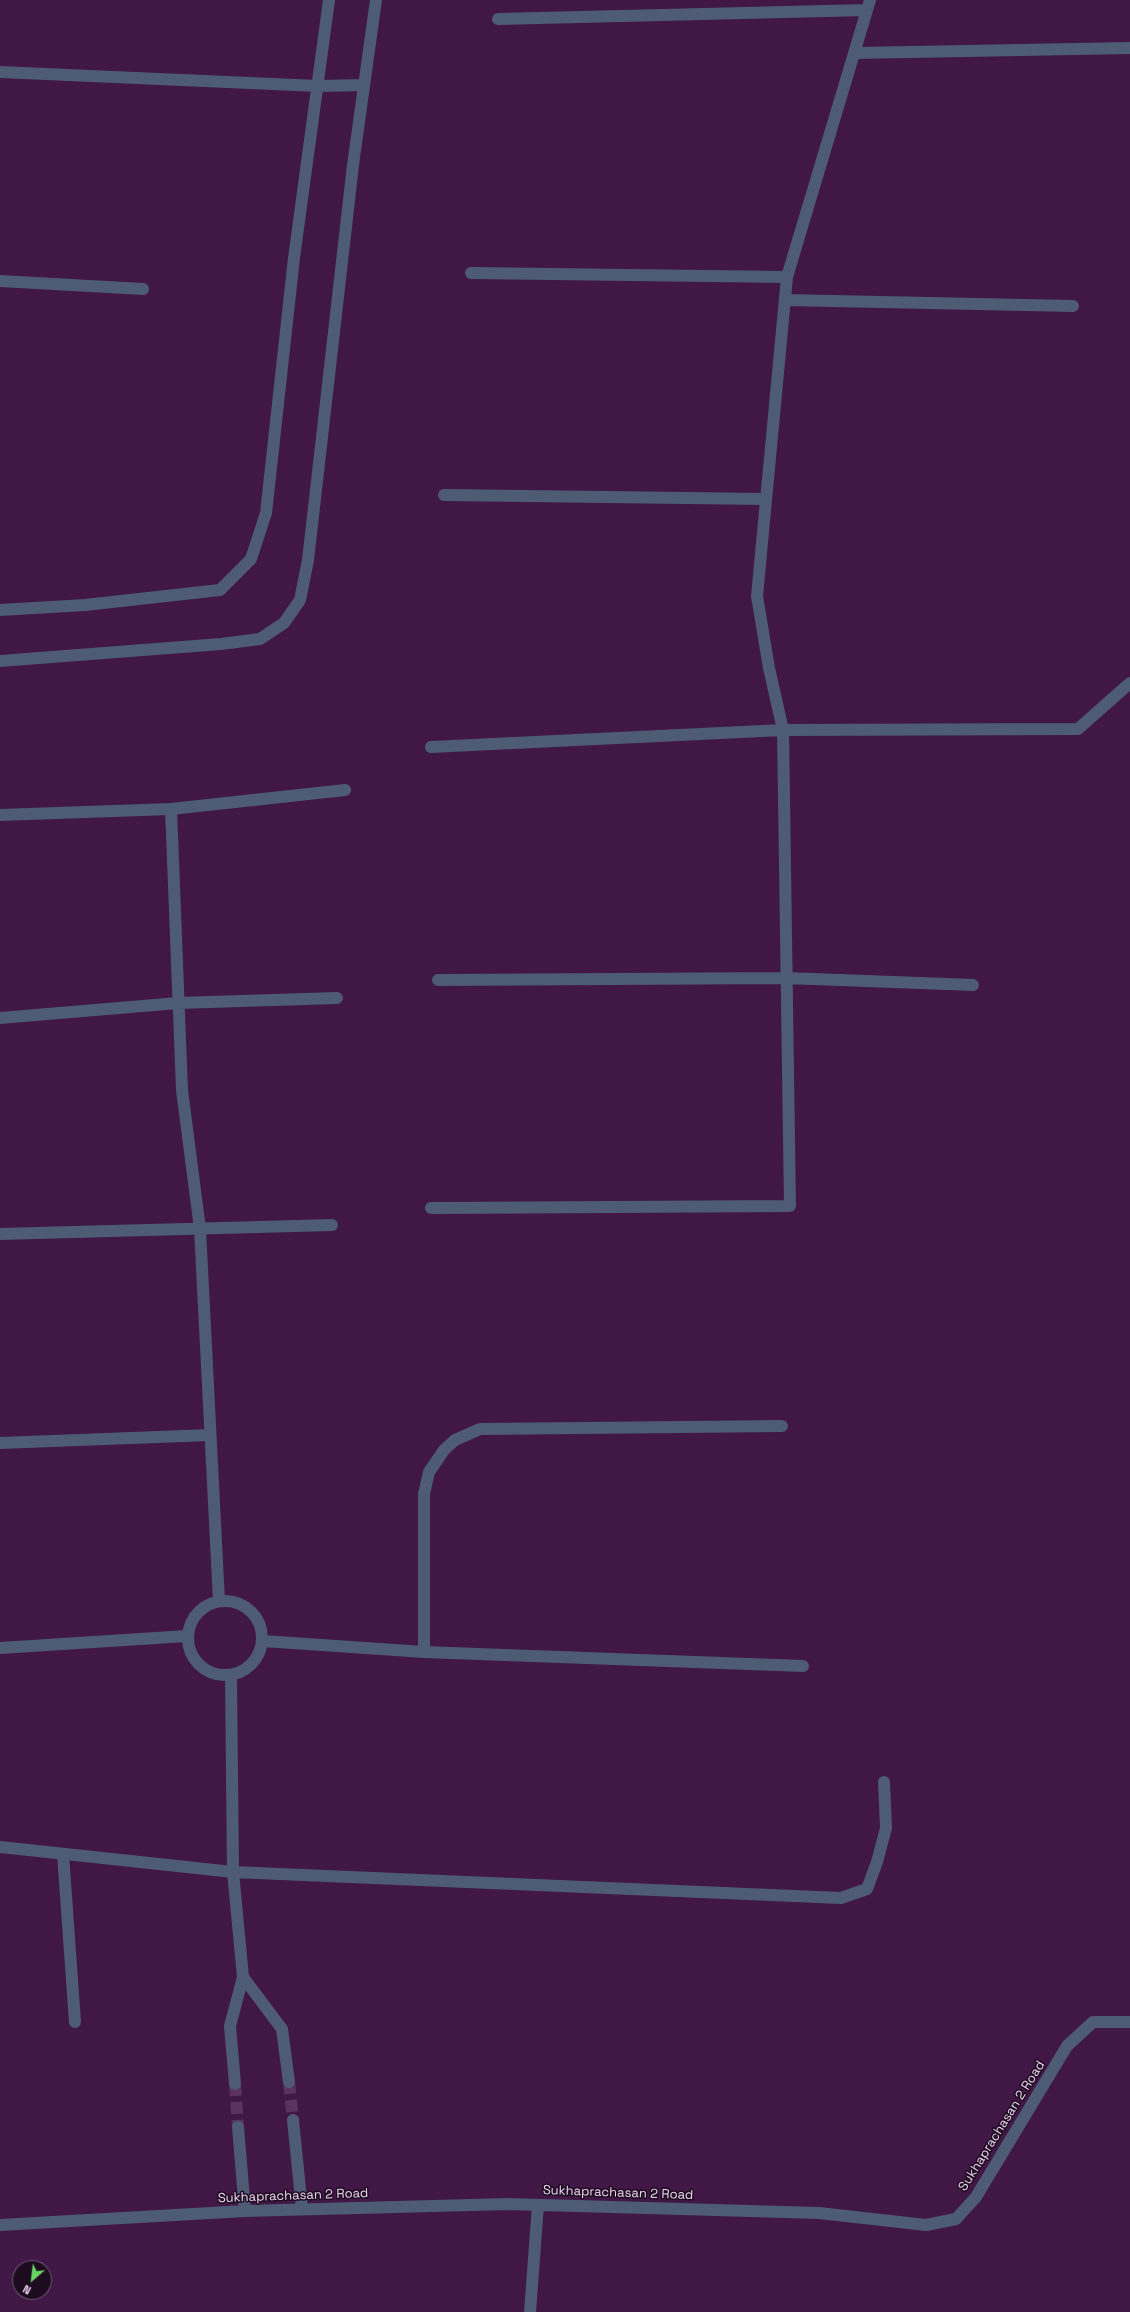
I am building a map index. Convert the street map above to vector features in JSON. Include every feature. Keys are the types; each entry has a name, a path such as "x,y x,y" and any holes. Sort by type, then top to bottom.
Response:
{"street":[{"path":"0,610 85,605 220,590 251,559 266,513 294,258 329,0"},
{"path":"0,661 221,644 260,639 284,623 300,600 308,560 353,165 376,0"},
{"path":"432,1208 790,1206 783,730 769,668 757,596 787,277 869,5 498,19"},
{"path":"855,53 1130,48"},
{"path":"0,72 318,86 364,85"},
{"path":"471,273 787,277"},
{"path":"0,281 143,289"},
{"path":"786,300 1074,306"},
{"path":"444,496 766,499"},
{"path":"431,747 783,730 1078,729 1130,683"},
{"path":"0,815 171,809 345,790"},
{"path":"171,809 182,1090 200,1229 219,1601"},
{"path":"438,980 786,978 973,985"},
{"path":"0,1018 178,1003 337,998"},
{"path":"0,1234 332,1225"},
{"path":"424,1652 424,1494 429,1472 444,1450 455,1440 480,1429 782,1426"},
{"path":"0,1443 210,1436"},
{"path":"219,1601 235,1602 250,1610 260,1624 263,1641 258,1657 246,1670 231,1676 214,1674 200,1667 190,1653 187,1636 192,1620 203,1607 219,1601"},
{"path":"0,1648 187,1636"},
{"path":"263,1641 424,1652 803,1666"},
{"path":"231,1676 233,1872 243,1977 230,2026 235,2084"},
{"path":"0,1847 233,1872 841,1898 867,1889 877,1862 886,1828 884,1782"},
{"path":"63,1854 75,2022"},
{"path":"243,1977 282,2029 289,2082"},
{"name":"Sukhaprachasan 2 Road","path":"0,2225 245,2211 508,2204 819,2213 926,2225 956,2219 976,2197 1067,2046 1093,2022 1130,2022"},
{"path":"293,2120 302,2209"},
{"path":"238,2127 245,2211"},
{"path":"530,2312 538,2205"}],"tunnel":[{"path":"289,2082 293,2120"},
{"path":"235,2084 238,2127"}]}
